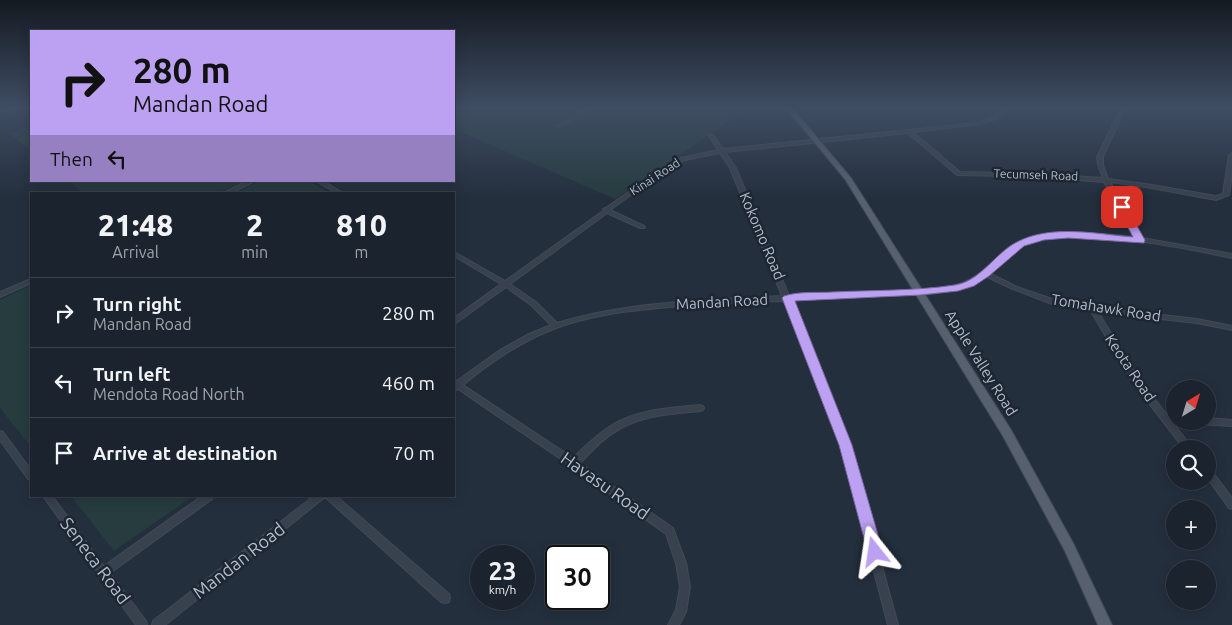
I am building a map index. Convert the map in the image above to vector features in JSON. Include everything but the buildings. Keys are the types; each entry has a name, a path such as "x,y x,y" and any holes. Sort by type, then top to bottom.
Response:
{"main road":[{"name":"Apple Valley Road","path":"815,137 848,178 1007,433 1069,547 1105,625"}],"street":[{"name":"Kokomo Road","path":"712,137 733,168 788,298 846,445 893,625"},
{"name":"Kinai Road","path":"455,320 605,210 665,168 683,159 721,151 853,137"},
{"name":"Tecumseh Road","path":"916,137 959,174 1012,173 1106,179 1216,198 1226,195 1232,155"},
{"path":"1109,137 1100,156 1100,164 1106,179 1140,240"},
{"path":"228,192 250,182"},
{"path":"321,182 338,192"},
{"path":"605,210 642,227"},
{"name":"Mandan Road","path":"456,387 495,357 556,326 604,312 630,308 920,292 958,288 971,283 985,274 1020,244 1043,237 1068,235 1140,240 1232,256"},
{"path":"455,255 506,283 533,302 556,326"},
{"name":"Tomahawk Road","path":"985,274 1015,288 1054,302 1094,309 1197,321 1232,328"},
{"path":"0,295 30,281"},
{"name":"Keota Road","path":"1094,309 1134,378 1166,414"},
{"name":"Havasu Road","path":"456,387 574,463 670,531 681,563 685,587 682,612 673,625"},
{"path":"574,463 594,442 621,424 652,413 700,408"},
{"path":"1216,422 1232,423"},
{"path":"0,434 30,475"},
{"path":"1216,484 1232,505"},
{"name":"Seneca Road","path":"48,497 142,625"},
{"path":"104,572 208,497"},
{"name":"Mandan Road","path":"157,625 320,497"},
{"path":"330,497 445,598"}],"green space":[{"path":"14,137 30,137 30,150"},
{"path":"473,137 706,137 615,199"},
{"path":"70,182 242,182 220,192 82,192"},
{"path":"258,182 311,182 328,192 237,192"},
{"path":"30,285 30,446 0,408 0,300"},
{"path":"72,497 192,497 114,551"}],"route":[{"path":"875,552 846,445 788,298 920,292 958,288 971,283 985,274 1000,259 1020,244 1043,237 1068,235 1140,240 1122,207"}]}
